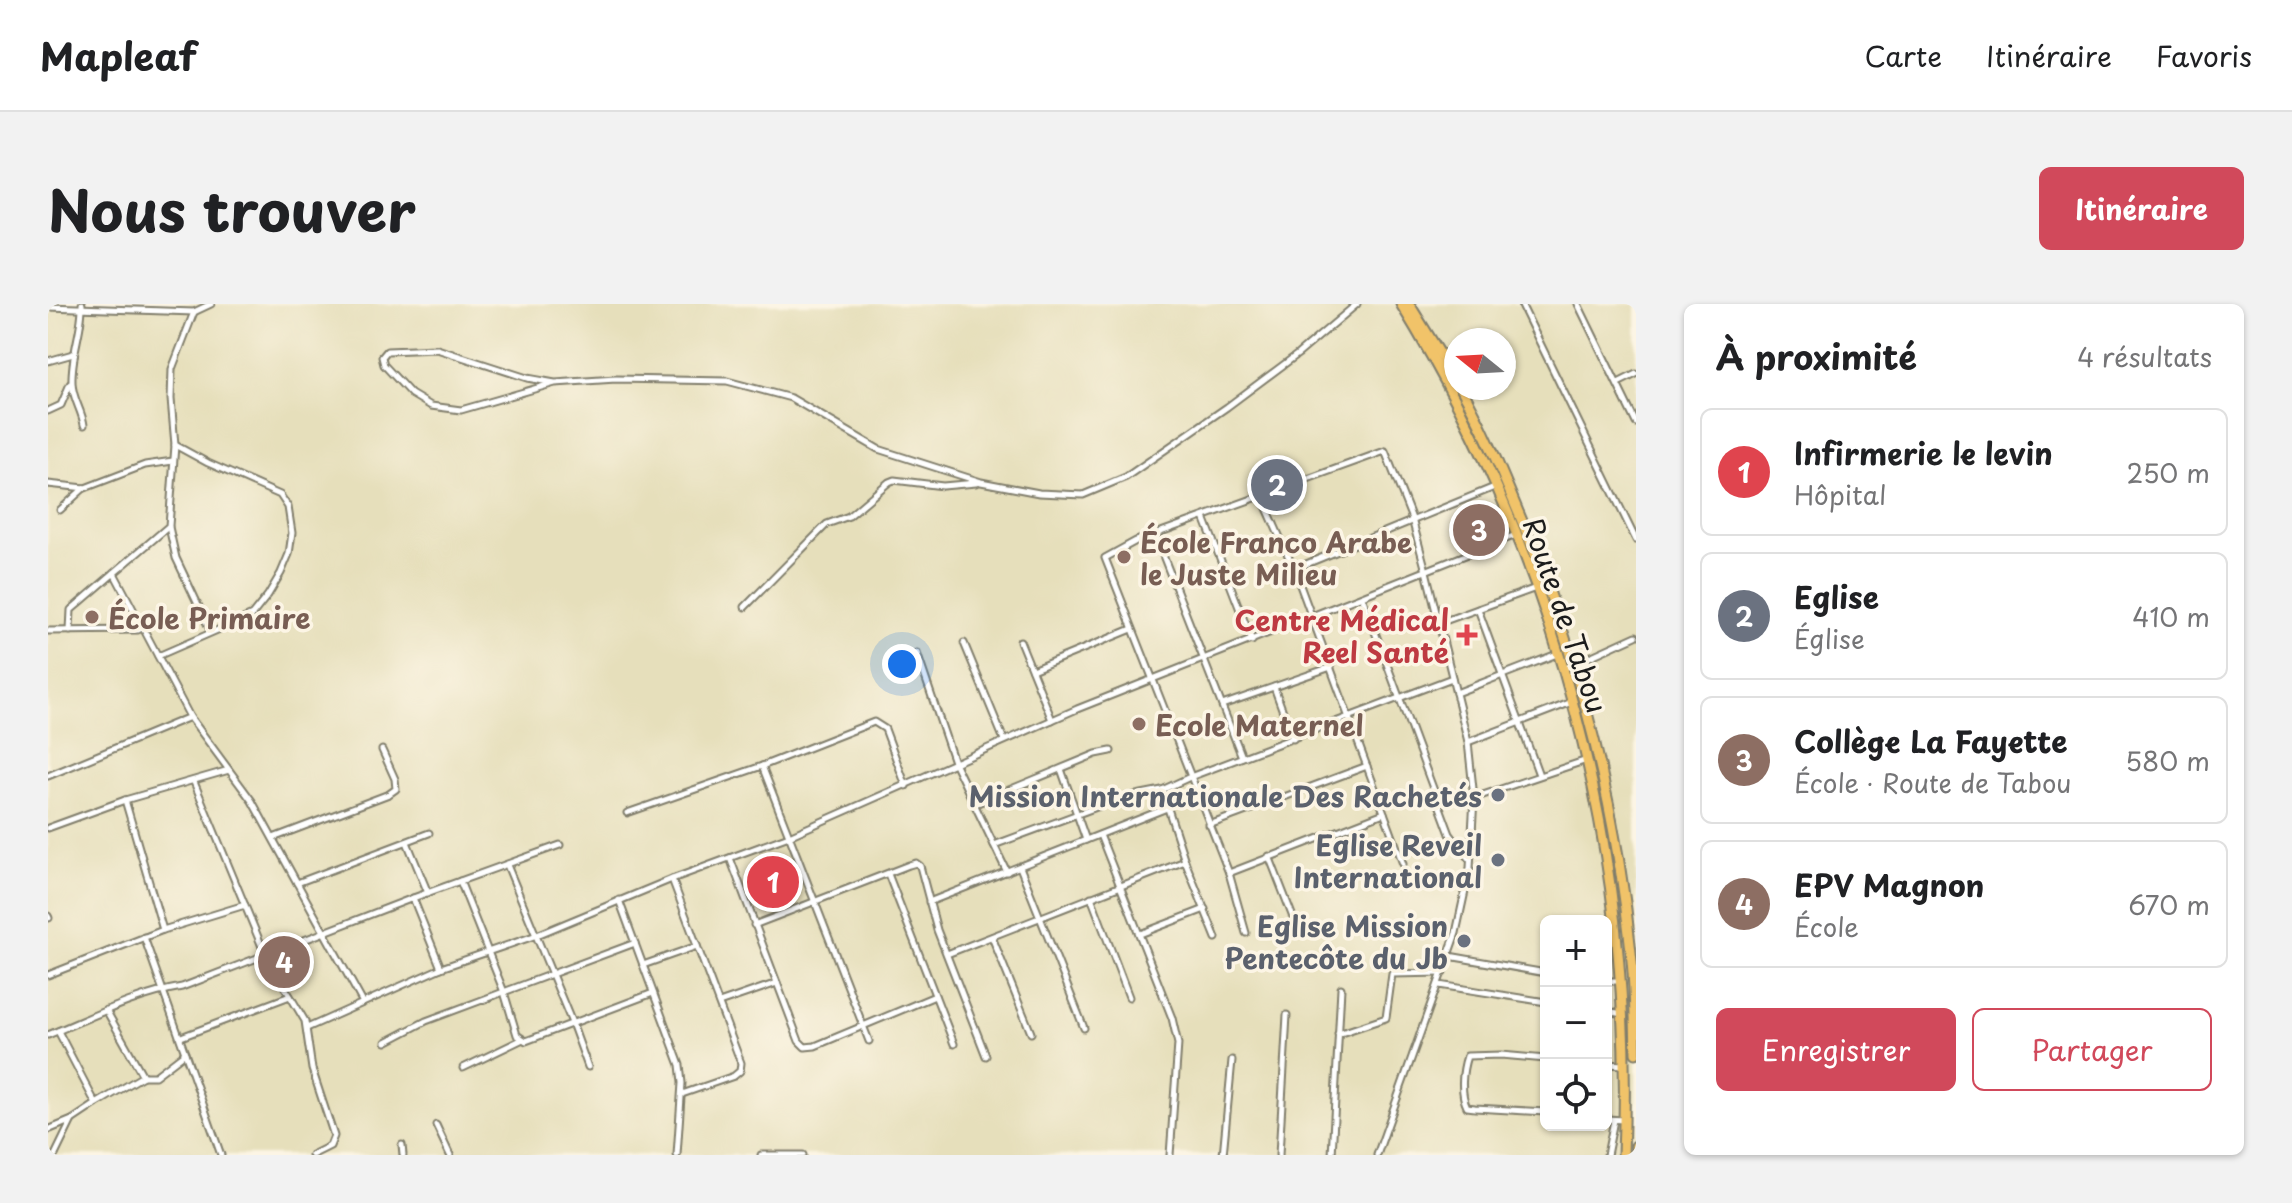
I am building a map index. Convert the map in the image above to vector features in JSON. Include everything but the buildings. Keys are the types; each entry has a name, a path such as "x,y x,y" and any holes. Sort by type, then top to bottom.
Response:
{"main road":[{"name":"Route de Tabou","path":"1401,304 1471,428 1517,535 1558,654 1568,667 1573,702 1607,842 1622,965 1625,1065 1623,1155"},
{"path":"1409,304 1444,361"},
{"name":"Route de Tabou","path":"1467,400 1547,584 1568,667 1598,756 1613,821 1634,964 1636,1053"},
{"path":"1636,1146 1636,1155"}],"street":[{"path":"48,307 194,312 211,304"},
{"path":"555,383 474,408 461,410 431,406 411,394 384,365 382,357 387,351 437,349 527,378 555,383 689,379 727,381 791,398 878,449 981,482 1064,496 1083,495 1126,477 1227,407 1298,354 1357,304"},
{"path":"1521,304 1636,540"},
{"path":"1578,304 1636,423"},
{"path":"82,306 71,380 84,425"},
{"path":"194,312 172,369 175,445 169,526 176,558 211,632"},
{"path":"48,361 73,354"},
{"path":"1618,383 1636,374"},
{"path":"48,411 61,405 71,380"},
{"path":"158,656 252,615 268,595 289,554 292,533 288,507 280,495 175,445"},
{"path":"1246,933 1229,873 1105,558 1136,541 1385,451 1412,519 1426,571 1468,742 1474,798 1464,894 1449,956 1377,1155"},
{"path":"60,510 85,488 145,465 173,461"},
{"path":"745,607 827,524 849,516 889,482 943,486 981,482"},
{"path":"48,484 85,488"},
{"path":"1294,569 1497,486"},
{"path":"1262,497 1294,569 1403,864"},
{"path":"1204,517 1252,641"},
{"path":"70,631 71,610 169,526"},
{"path":"1155,535 1242,757"},
{"path":"307,1028 441,968 537,935 672,879 789,836 1052,720 1517,535"},
{"path":"114,573 190,717 273,838 362,1001"},
{"path":"1439,623 1537,588"},
{"path":"1362,597 1450,834 1469,859"},
{"path":"1478,609 1539,775"},
{"path":"48,631 138,630 143,627"},
{"path":"1032,670 1132,629"},
{"path":"1568,667 1636,636"},
{"path":"1020,641 1052,720"},
{"path":"964,643 1004,740"},
{"path":"917,653 954,762 1007,872"},
{"path":"1456,693 1558,654"},
{"path":"1222,705 1331,667"},
{"path":"994,845 1121,798 1162,790 1452,678"},
{"path":"1274,687 1293,739"},
{"path":"1468,742 1573,702"},
{"path":"48,776 190,717"},
{"path":"627,813 762,766 874,722 885,729 906,786"},
{"path":"273,838 396,789 395,779 382,750"},
{"path":"975,804 1111,751"},
{"path":"1474,798 1589,759"},
{"path":"762,766 869,1041"},
{"path":"1209,825 1367,766"},
{"path":"1061,769 1086,840"},
{"path":"48,828 125,800 229,770"},
{"path":"194,782 265,954 307,1028 312,1069 334,1136 330,1146 312,1155"},
{"path":"1162,790 1185,861 1216,938"},
{"path":"125,800 163,930"},
{"path":"929,902 1167,808"},
{"path":"1229,873 1384,813"},
{"path":"297,883 429,833"},
{"path":"1100,835 1122,884 1172,1018 1178,1044 1170,1155"},
{"path":"407,842 428,893"},
{"path":"48,1035 106,1010 163,990 182,987 560,845"},
{"path":"1269,856 1294,920"},
{"path":"730,858 799,1041 805,1047 815,1046 935,996"},
{"path":"947,954 1185,861"},
{"path":"754,925 916,863 920,866 947,954 986,1056"},
{"path":"507,865 588,1067"},
{"path":"1020,867 1084,1028"},
{"path":"888,874 954,1044"},
{"path":"672,879 741,1063 740,1071 734,1076 682,1094"},
{"path":"460,881 521,1040"},
{"path":"1091,897 1129,997"},
{"path":"413,898 441,968"},
{"path":"619,900 680,1065 682,1094 677,1155"},
{"path":"48,975 163,930 245,905"},
{"path":"1140,934 1205,909"},
{"path":"144,937 221,1155"},
{"path":"992,937 1031,1033"},
{"path":"386,1042 417,1025 635,943"},
{"path":"643,965 697,946"},
{"path":"1449,956 1540,972"},
{"path":"1622,965 1634,964"},
{"path":"1338,1034 1386,1018 1392,974 1443,973"},
{"path":"1612,981 1623,981"},
{"path":"719,1003 777,983"},
{"path":"1439,985 1540,1001"},
{"path":"1332,1155 1341,988"},
{"path":"463,1068 521,1040 526,1041 653,993"},
{"path":"181,1037 290,996"},
{"path":"106,1010 143,1076"},
{"path":"1612,1012 1624,1014"},
{"path":"1279,1155 1287,1015"},
{"path":"58,1031 96,1104"},
{"path":"48,1130 72,1120 143,1076 155,1076 185,1053"},
{"path":"1540,1058 1467,1056 1463,1098 1467,1107 1540,1112"},
{"path":"1223,1155 1232,1060"},
{"path":"1612,1064 1625,1065"},
{"path":"55,1155 72,1120"},
{"path":"1607,1155 1614,1120 1625,1120"},
{"path":"436,1125 450,1155"},
{"path":"402,1145 403,1155"},
{"path":"761,1155 803,1155"}],"place":[{"name":"Eglise","path":"1277,485"},
{"name":"Collège La Fayette","path":"1479,530"},
{"name":"École Franco Arabe le Juste Milieu","path":"1124,557"},
{"name":"École Primaire","path":"92,617"},
{"name":"Centre Médical Reel Santé","path":"1467,635"},
{"name":"Ecole Maternel","path":"1139,724"},
{"name":"Mission Internationale Des Rachetés","path":"1498,795"},
{"name":"Eglise Reveil International","path":"1498,860"},
{"name":"Infirmerie le levin","path":"773,882"},
{"name":"Eglise Mission Pentecôte du Jb","path":"1464,941"},
{"name":"EPV Magnon","path":"284,962"}]}
